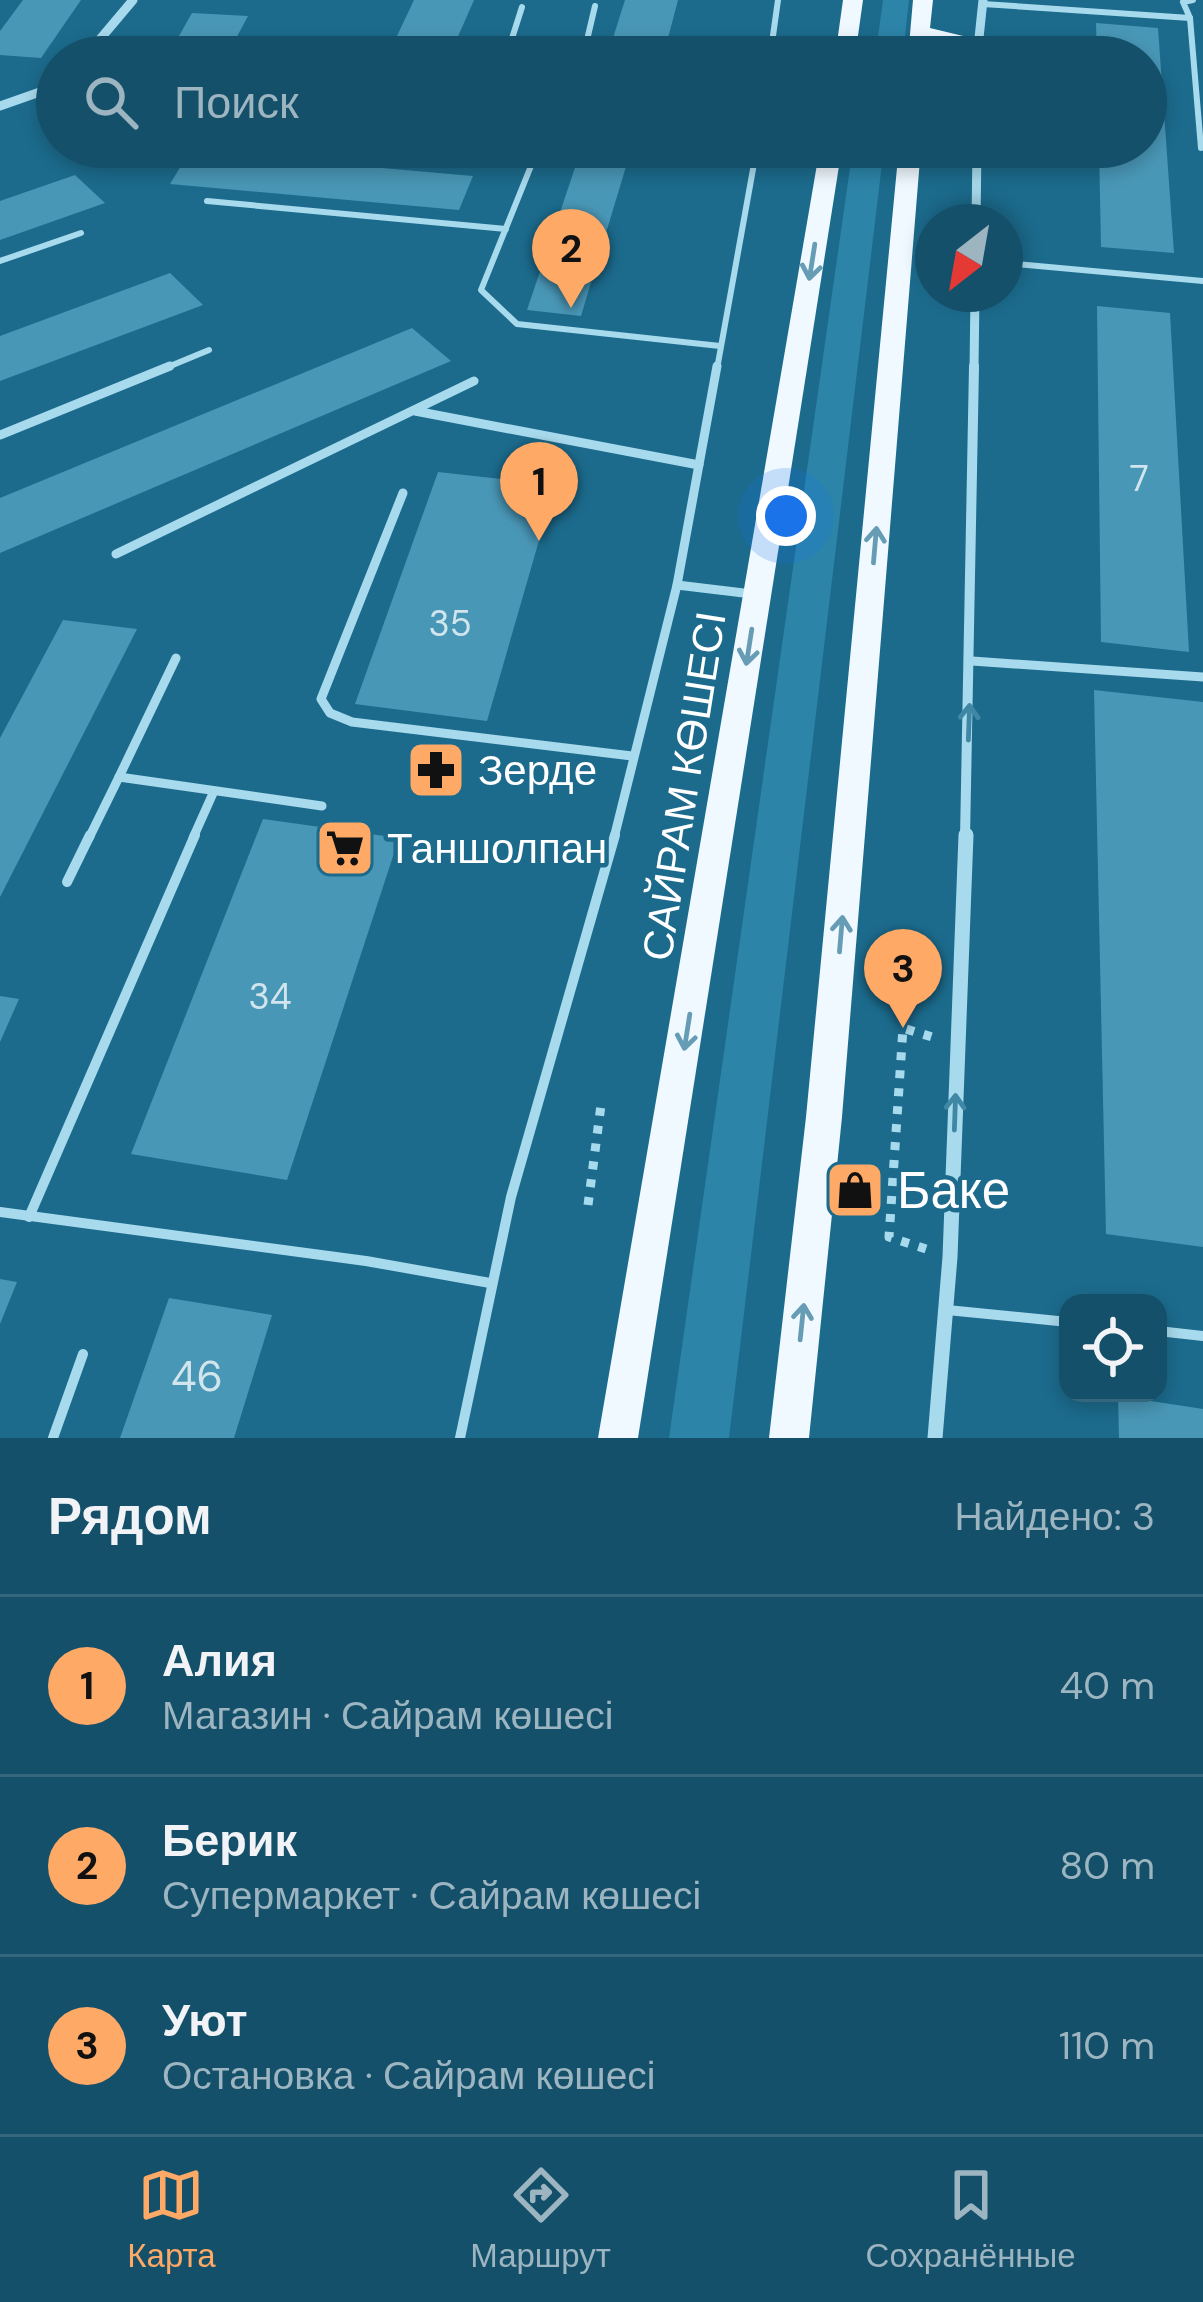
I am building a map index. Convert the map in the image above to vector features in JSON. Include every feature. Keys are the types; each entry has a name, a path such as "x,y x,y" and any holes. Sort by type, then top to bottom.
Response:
{"main road":[{"path":"848,36 854,0"},
{"path":"918,36 923,0"},
{"path":"918,32 932,36"},
{"name":"САЙРАМ КӨШЕСІ","path":"617,1438 828,168"},
{"path":"789,1438 824,1117 908,168"}],"street":[{"path":"103,36 133,0"},
{"path":"979,36 983,2"},
{"path":"0,106 36,93"},
{"path":"976,204 977,168"},
{"path":"934,1438 947,1310 972,661 975,312"}],"lane":[{"path":"773,36 778,0"},
{"path":"1193,0 1184,1 1190,18 1201,148"},
{"path":"983,2 1190,18"},
{"path":"588,36 595,6"},
{"path":"513,36 522,7"},
{"path":"530,168 481,290 517,325 720,346"},
{"path":"460,1438 490,1283 613,842 676,586 753,168"},
{"path":"207,201 506,229"},
{"path":"0,261 81,233"},
{"path":"1023,265 1203,281"},
{"path":"0,435 209,350"},
{"path":"116,554 474,381"},
{"path":"415,411 699,465"},
{"path":"403,493 321,699 330,713 352,722 632,756"},
{"path":"676,586 758,594"},
{"path":"67,882 176,658"},
{"path":"972,661 1203,677"},
{"path":"118,777 322,806"},
{"path":"29,1217 214,791"},
{"path":"0,1212 490,1283"},
{"path":"947,1310 1059,1321"},
{"path":"1167,1332 1203,1336"},
{"path":"52,1438 83,1354"}],"path":[{"path":"889,1237 903,1028"},
{"path":"588,1205 601,1106"}],"shaded area":[{"path":"883,0 909,0 905,36 878,36"},
{"path":"850,168 881,168 729,1438 669,1438"}],"building":[{"path":"23,0 81,0 56,36 36,36 36,58 0,55 0,31"},
{"path":"414,0 474,0 458,36 397,36"},
{"path":"625,0 678,0 669,36 614,36"},
{"path":"192,13 248,16 237,36 179,36"},
{"path":"1096,23 1158,28 1159,36 1096,36"},
{"path":"1167,155 1174,253 1101,247 1099,168 1167,168"},
{"path":"180,168 382,168 473,176 459,210 170,184"},
{"path":"575,168 626,168 581,316 527,310"},
{"path":"75,175 105,203 0,240 0,201"},
{"path":"170,273 203,305 0,381 0,336"},
{"path":"1097,306 1170,313 1189,652 1101,642"},
{"path":"412,328 451,361 0,553 0,498"},
{"path":"438,472 555,485 487,721 355,704"},
{"path":"63,620 137,629 0,897 0,738"},
{"path":"1094,690 1203,702 1203,1247 1106,1234"},
{"path":"263,819 399,838 287,1180 131,1154"},
{"path":"0,996 19,999 0,1042"},
{"path":"0,1279 17,1282 0,1324"},
{"path":"169,1298 272,1315 234,1438 120,1438"},
{"path":"1118,1402 1203,1409 1203,1438 1119,1438"}],"place":[{"name":"Берик","path":"571,308"},
{"name":"Алия","path":"539,541"},
{"name":"Зерде","path":"436,770"},
{"name":"Таншолпан","path":"345,848"},
{"name":"Уют","path":"903,1028"},
{"name":"Баке","path":"855,1190"}]}
